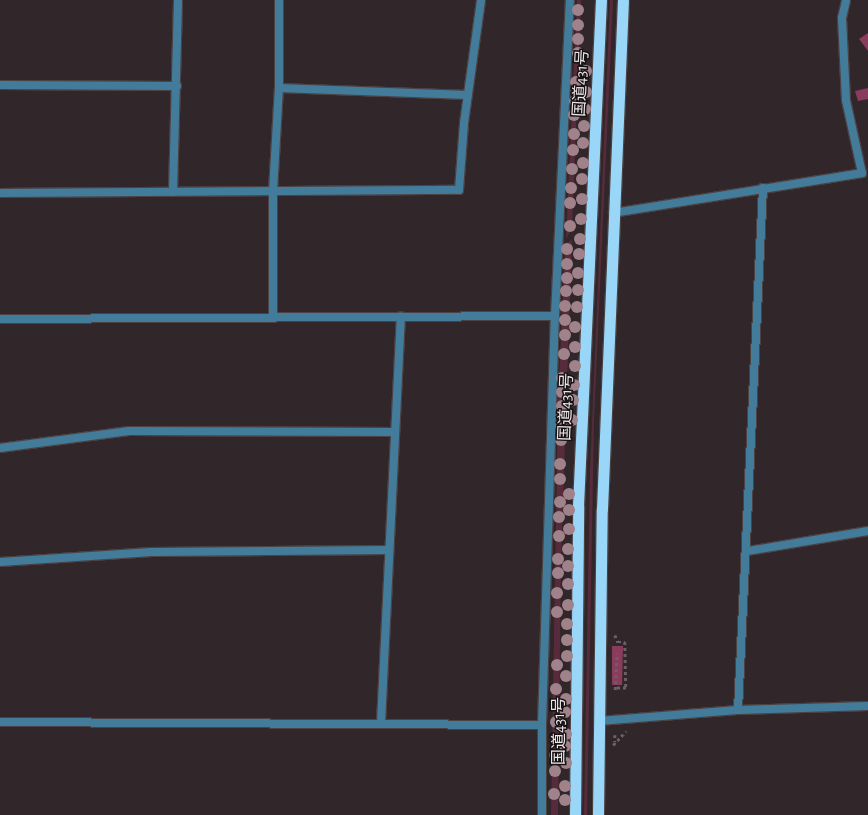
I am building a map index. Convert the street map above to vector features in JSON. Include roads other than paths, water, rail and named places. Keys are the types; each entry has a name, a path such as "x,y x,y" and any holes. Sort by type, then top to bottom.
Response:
{"highway":[{"name":"国道431号","path":"575,815 578,506 601,0"},
{"path":"598,815 602,509 613,213 623,0"}],"street":[{"path":"173,192 177,86 178,0"},
{"path":"273,317 273,191 279,88 279,0"},
{"path":"0,193 459,190 468,95 482,0"},
{"path":"542,815 542,725 555,316 570,0"},
{"path":"613,213 865,173 846,100 842,18 846,0"},
{"path":"0,86 177,86"},
{"path":"279,88 468,95"},
{"path":"738,710 748,551 763,188"},
{"path":"381,723 401,316"},
{"path":"0,319 555,316"},
{"path":"0,448 129,431 395,432"},
{"path":"748,551 868,531"},
{"path":"0,562 152,552 389,550"},
{"path":"599,722 738,710 868,706"},
{"path":"0,722 542,725"}]}
